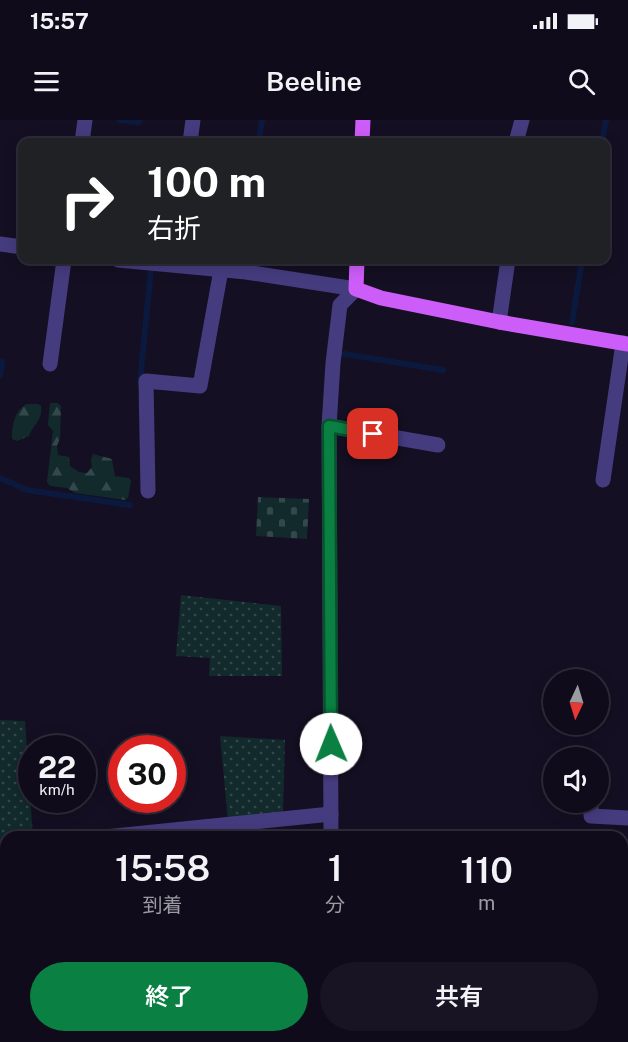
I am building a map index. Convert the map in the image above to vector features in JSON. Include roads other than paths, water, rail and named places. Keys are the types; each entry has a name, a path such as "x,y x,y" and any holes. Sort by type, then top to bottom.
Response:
{"main road":[{"path":"362,138 363,120"},
{"path":"357,264 356,289 381,298 625,344"}],"street":[{"path":"83,138 85,120"},
{"path":"191,138 193,120"},
{"path":"517,138 522,120"},
{"path":"0,244 18,246"},
{"path":"50,364 63,264"},
{"path":"159,264 221,270 246,266 356,289"},
{"path":"499,322 507,264"},
{"path":"148,491 146,381 200,386 221,270"},
{"path":"331,831 329,426 340,306 356,289"},
{"path":"603,480 625,344"},
{"path":"329,426 438,445"},
{"path":"591,813 591,816 628,818"},
{"path":"164,831 332,814"}],"waterway":[{"path":"119,120 139,122 139,120"},
{"path":"260,138 262,120"},
{"path":"603,138 606,120"},
{"path":"572,322 581,264"},
{"path":"140,383 151,268"},
{"path":"344,354 443,370"},
{"path":"0,361 2,362 0,375"},
{"path":"0,478 27,490 130,505"}]}
